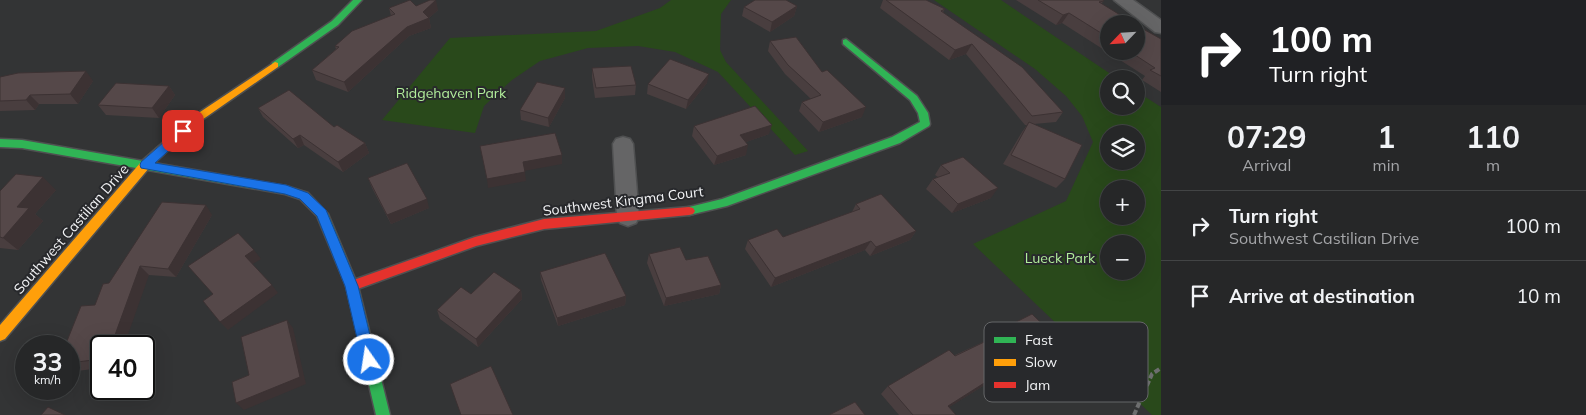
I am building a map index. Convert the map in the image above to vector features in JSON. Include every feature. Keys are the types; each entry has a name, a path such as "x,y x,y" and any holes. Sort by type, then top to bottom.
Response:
{"street":[{"name":"Southwest Castilian Drive","path":"0,334 145,165 195,120 334,23 358,0"},
{"path":"1122,0 1161,28"},
{"name":"Southwest Kingma Court","path":"352,286 475,242 544,224 628,218 688,211 724,203 896,140 925,124 923,113 914,98 846,42"},
{"path":"0,143 22,144 145,165 286,190 304,196 322,214 352,286 383,415"},
{"path":"623,144 628,218"}],"path":[{"path":"1148,383 1152,374 1161,368"},
{"path":"1134,415 1140,402"}],"green space":[{"name":"Ridgehaven Park","path":"671,0 731,0 721,14 720,50 726,62 808,151 795,155 718,72 675,52 638,46 588,48 540,61 512,80 484,106 475,133 382,120 450,38 596,31 660,8"},
{"name":"Lueck Park","path":"934,0 1001,0 1105,70 1100,70 1100,115 1145,115 1145,97 1161,107 1161,415 1152,415 1138,402 1148,402 1148,322 1055,322 973,244 1066,201 1093,142 1082,116 1066,96 1035,69"}],"building":[{"path":"410,0 416,6 430,0 436,0 423,12 429,18 407,27 344,82 312,70 339,47 335,46 352,31 395,14 389,8"},
{"path":"755,0 786,0 797,6 772,22 744,7"},
{"path":"886,0 926,0 945,9 941,11 1022,67 1063,112 1032,116 972,44 955,50"},
{"path":"1038,0 1103,0 1099,2 1120,15 1100,15 1100,32 1069,13 1063,15"},
{"path":"1145,30 1161,39 1161,76 1150,70 1155,68 1143,60 1145,60"},
{"path":"796,37 822,72 827,70 866,107 823,122 802,102 821,95 788,65 770,41"},
{"path":"670,59 709,74 688,100 648,84"},
{"path":"631,66 636,85 596,88 592,68"},
{"path":"86,71 70,94 30,95 26,100 0,101 0,77 18,73"},
{"path":"537,82 565,88 548,118 520,110"},
{"path":"116,83 169,86 152,108 98,105"},
{"path":"289,90 334,127 337,125 365,143 338,162 300,135 293,139 258,108"},
{"path":"755,106 772,125 740,135 748,145 717,156 694,126"},
{"path":"1029,122 1082,145 1065,179 1011,155"},
{"path":"555,133 562,155 523,162 525,172 487,179 480,146"},
{"path":"963,157 998,188 958,204 933,179 950,173 941,165"},
{"path":"407,163 427,199 387,215 368,178"},
{"path":"16,174 43,177 17,207 29,208 3,238 0,237 0,191"},
{"path":"881,194 916,231 876,247 871,241 775,278 748,240 777,229 783,237 860,209 856,204"},
{"path":"162,202 206,205 168,269 140,266 115,335 90,335 90,360 80,362 80,335 69,335 81,306 95,305 103,284 109,283"},
{"path":"238,233 254,250 245,256 272,285 220,322 203,301 213,294 188,266"},
{"path":"680,247 686,260 708,256 721,285 666,298 649,254"},
{"path":"605,253 626,296 557,318 540,272"},
{"path":"494,272 521,290 476,339 437,310 461,287 471,294"},
{"path":"1032,314 1040,322 1016,322"},
{"path":"287,320 300,377 236,403 232,382 249,375 241,337"},
{"path":"984,342 984,383 948,406 956,415 913,415 888,386 949,350 955,356"},
{"path":"491,366 513,415 461,415 450,384"},
{"path":"855,402 865,415 829,415"},
{"path":"48,407 65,415 41,415"}],"traffic: fast":[{"path":"275,65 335,23 358,0"},
{"path":"689,211 723,203 896,140 925,124 923,113 914,98 846,42"},
{"path":"0,143 22,144 286,190 304,196 322,214 352,286 383,415"}],"traffic: slow":[{"path":"0,335 145,165 195,120 275,65"}],"traffic: jam":[{"path":"352,286 475,242 544,224 689,211"}],"route":[{"path":"183,131 145,165 286,190 304,196 322,214 352,286 369,360"}]}
